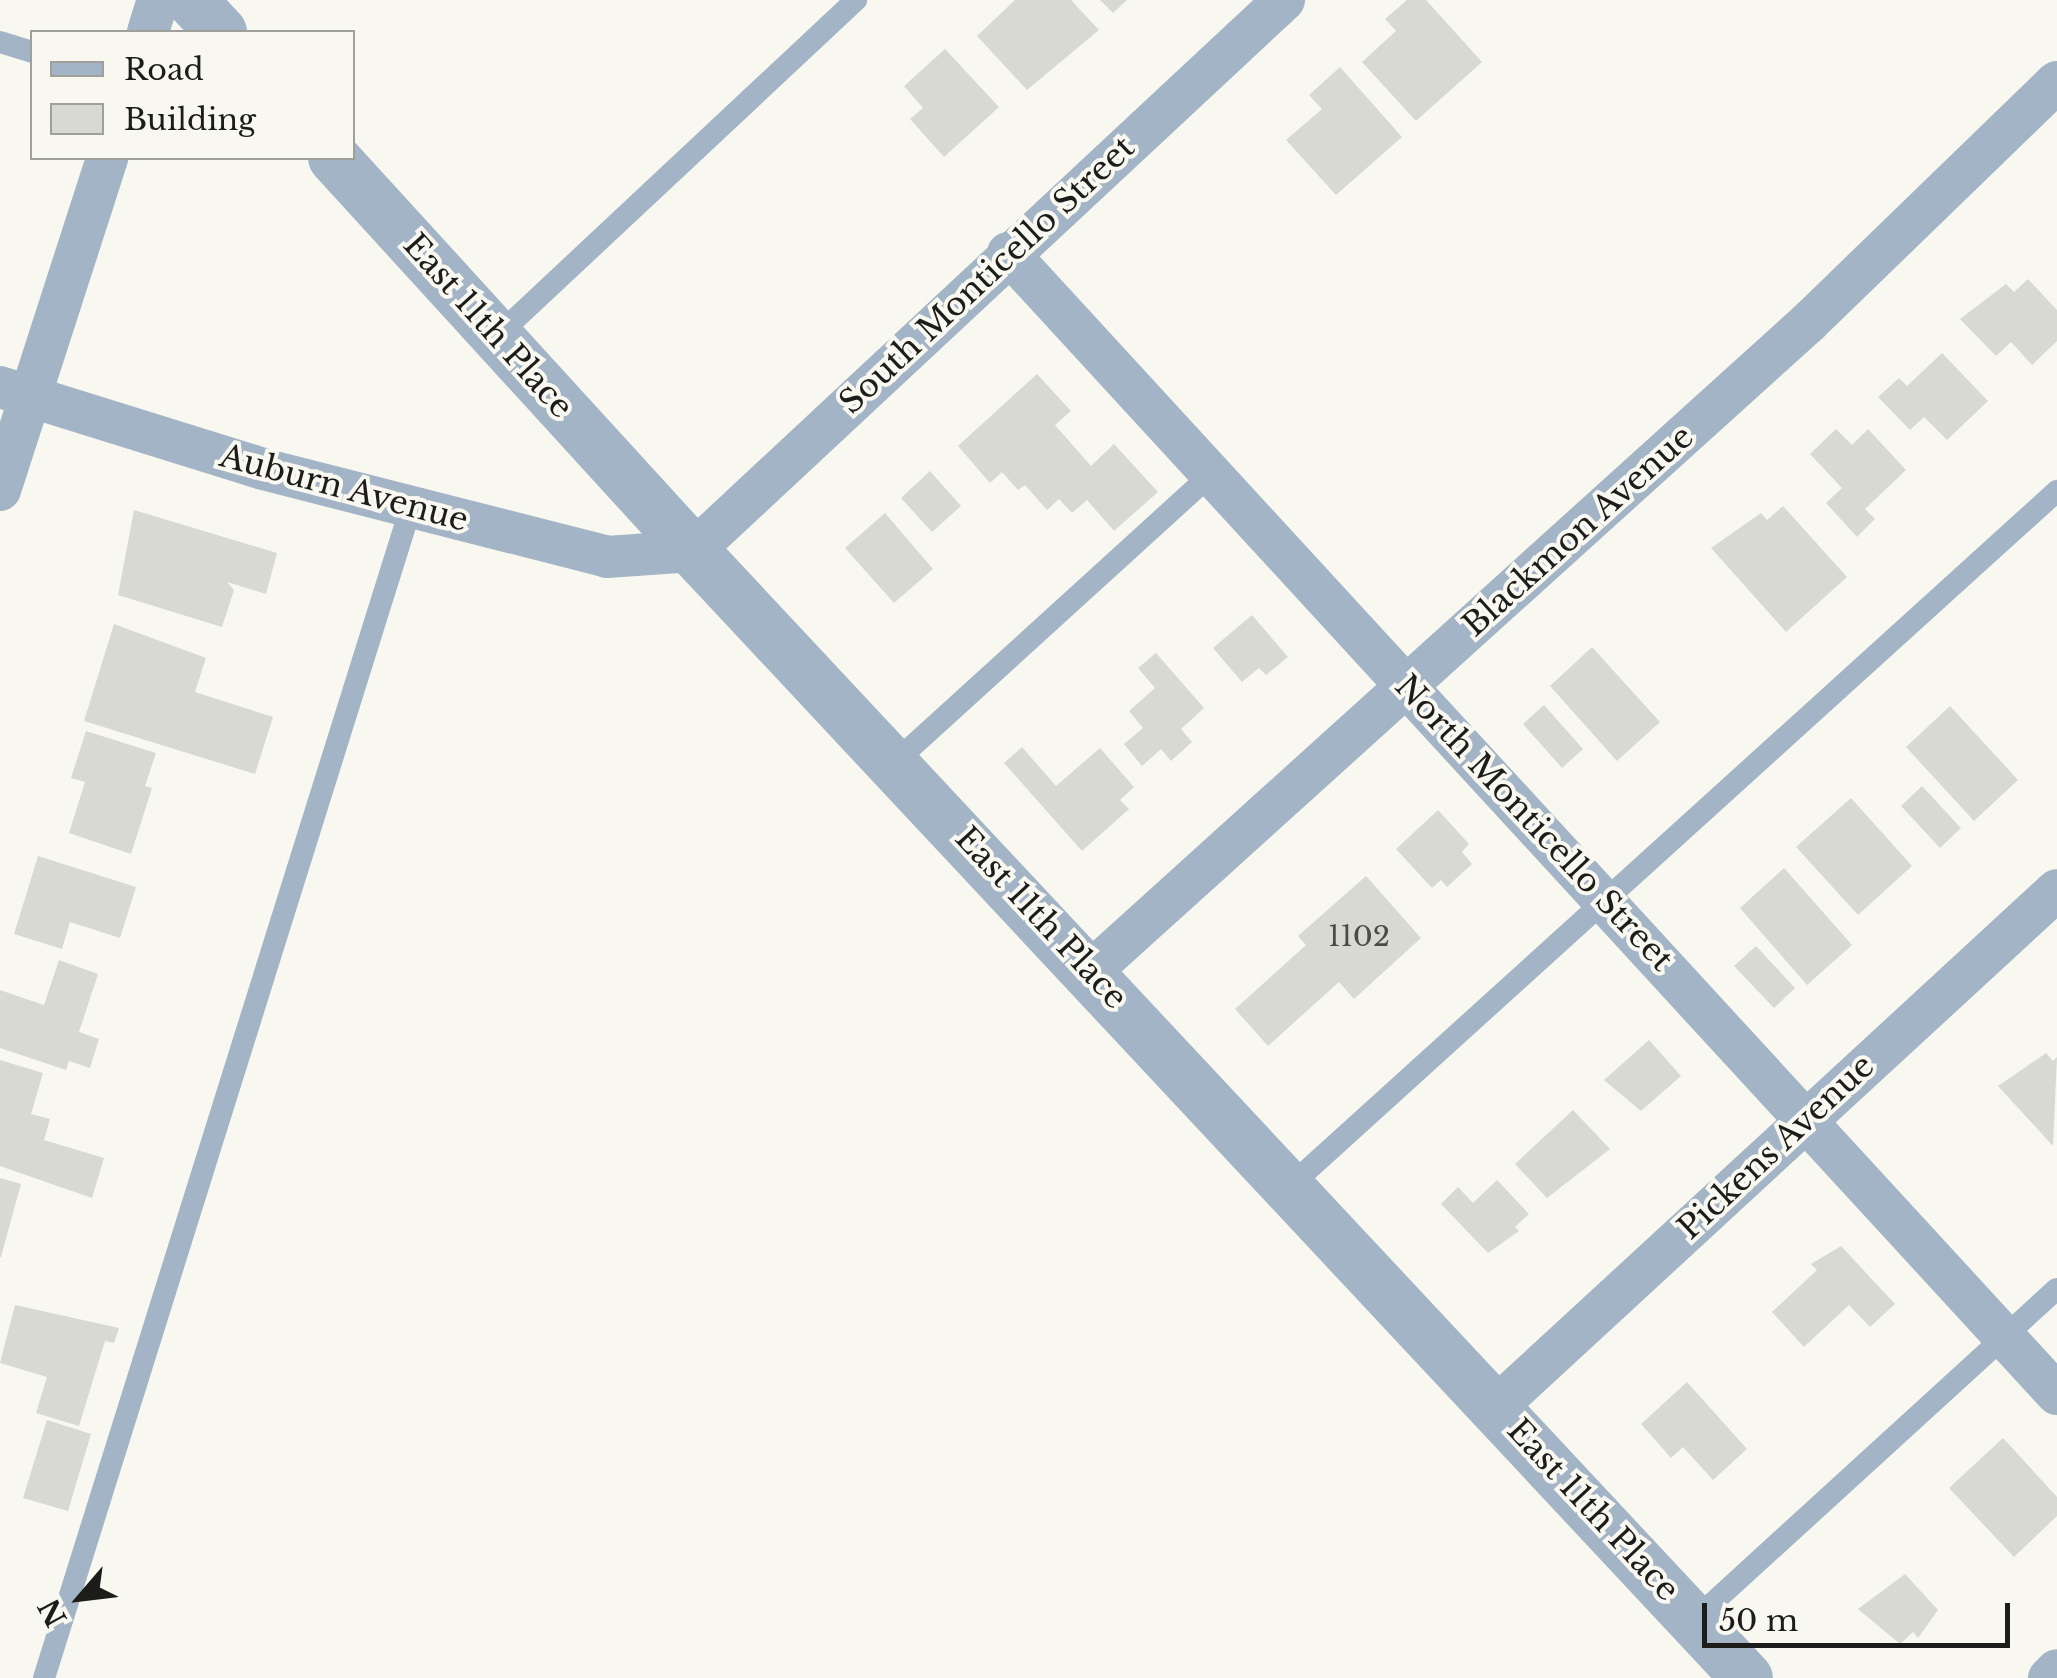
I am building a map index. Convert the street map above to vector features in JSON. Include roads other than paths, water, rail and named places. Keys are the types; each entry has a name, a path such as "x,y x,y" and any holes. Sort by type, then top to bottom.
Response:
{"street":[{"path":"149,30 158,0"},
{"path":"191,0 218,30"},
{"name":"South Monticello Street","path":"693,551 1284,0"},
{"name":"Blackmon Avenue","path":"1091,972 1809,322 2057,82"},
{"path":"0,490 15,392 106,160"},
{"name":"East 11th Place","path":"336,160 693,551 1498,1406 1747,1678"},
{"name":"North Monticello Street","path":"1008,254 2057,1394"},
{"name":"Auburn Avenue","path":"15,392 411,507 607,557 693,551"},
{"name":"Pickens Avenue","path":"1498,1406 2057,890"},
{"path":"2048,1678 2057,1670"}],"lane":[{"path":"497,336 856,0"},
{"path":"0,42 30,51"},
{"path":"895,762 1212,474"},
{"path":"1291,1186 2057,491"},
{"path":"44,1678 411,507"},
{"path":"1694,1620 2057,1289"}]}
